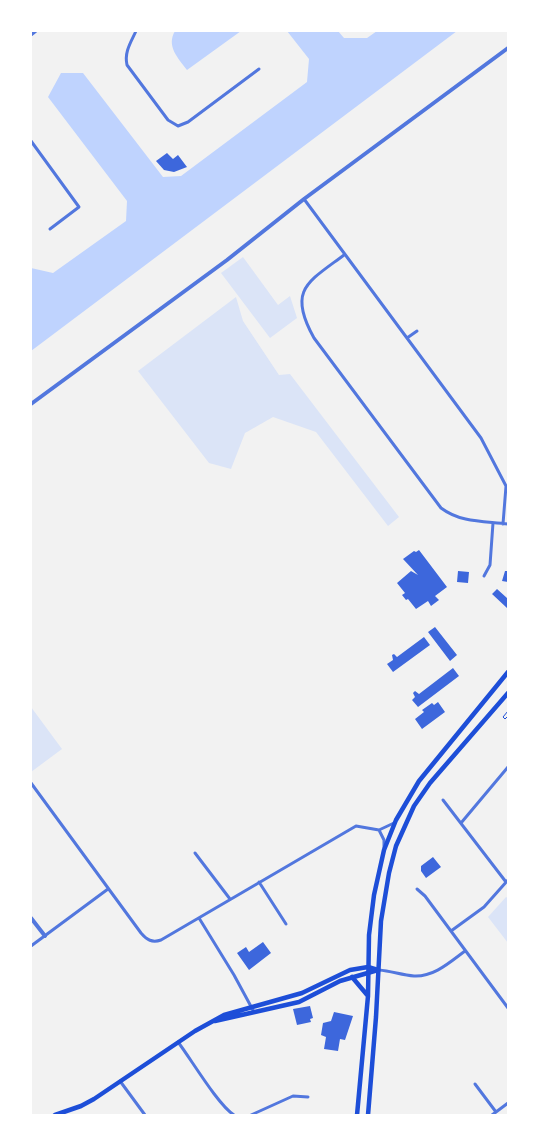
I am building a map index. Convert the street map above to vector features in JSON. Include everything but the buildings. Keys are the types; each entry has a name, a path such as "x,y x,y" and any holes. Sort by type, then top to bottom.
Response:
{"main road":[{"path":"358,1115 368,996 371,915 384,850 395,822 419,781 508,672"},
{"path":"368,1115 381,921 385,889 396,846 422,793 436,774 508,693"},
{"path":"55,1115 81,1106 178,1042 224,1015 251,1006 297,995 347,971 368,967 378,970"},
{"path":"214,1021 299,1002 340,981 378,970"},
{"path":"352,977 368,996"}],"street":[{"path":"31,35 36,31"},
{"path":"136,31 125,58 127,65 168,120 178,126 188,122 259,69"},
{"path":"31,404 228,260 304,200 508,48"},
{"path":"31,140 78,207 50,229"},
{"path":"304,200 481,438 504,481 506,492 505,524 463,520 441,508 311,332 304,312 303,291 311,280 344,255"},
{"path":"407,338 417,331"},
{"path":"484,576 490,565 494,523"},
{"path":"461,823 508,766"},
{"path":"31,783 141,933 151,941 161,940 356,826 379,830 395,822"},
{"path":"443,800 507,881 484,907 451,931"},
{"path":"379,830 384,840 384,850"},
{"path":"195,853 230,900"},
{"path":"258,882 286,924"},
{"path":"31,946 108,889"},
{"path":"417,889 425,896 508,1008"},
{"path":"31,918 45,936"},
{"path":"199,918 254,1012"},
{"path":"378,970 414,976 426,975 438,970 466,951"},
{"path":"178,1042 217,1098 228,1112 234,1115"},
{"path":"120,1081 145,1115"},
{"path":"475,1084 496,1112"},
{"path":"254,1114 293,1096 308,1097"},
{"path":"492,1115 508,1103"}],"path":[{"path":"508,711 503,717 505,719 508,716"}],"shaded area":[{"path":"243,257 278,305 290,296 297,318 270,338 221,273"},
{"path":"236,297 243,321 279,375 290,374 399,517 388,526 316,432 273,417 245,433 231,469 209,463 138,371"},
{"path":"31,707 62,749 31,772"},
{"path":"506,897 508,898 508,943 488,917"}],"water":[{"path":"175,31 241,31 187,70 172,47"},
{"path":"287,31 338,31 344,38 367,38 377,31 457,31 31,351 31,268 53,273 126,221 127,201 48,97 61,73 83,73 163,177 181,176 307,82 309,59"}]}
